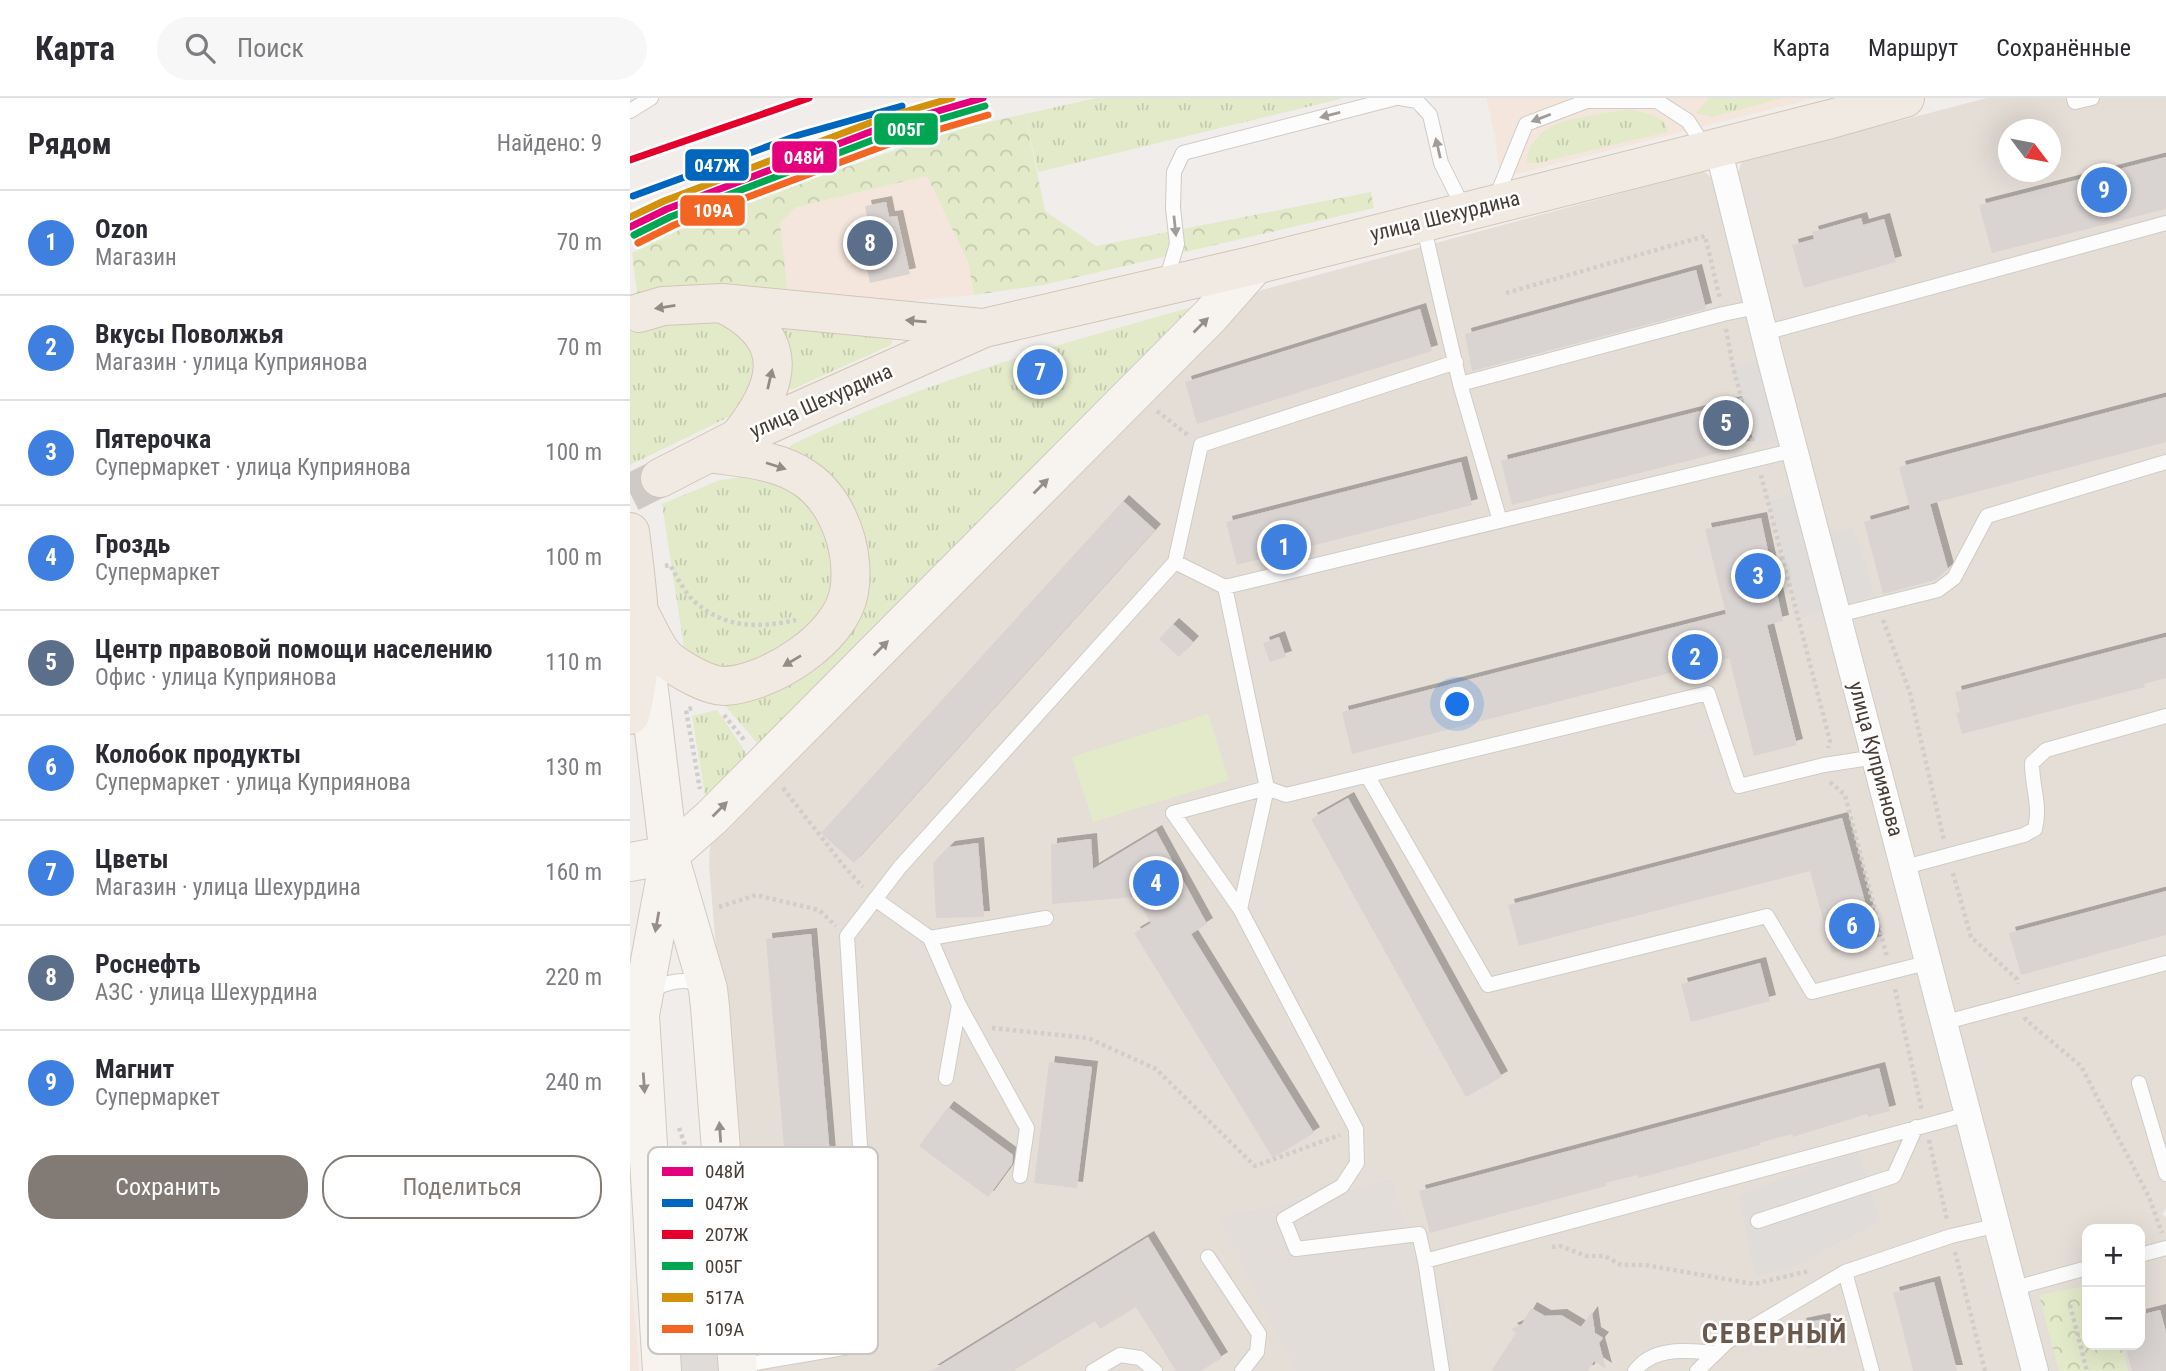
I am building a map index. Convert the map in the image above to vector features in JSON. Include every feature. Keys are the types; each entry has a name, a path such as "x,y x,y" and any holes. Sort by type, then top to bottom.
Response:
{"main road":[{"name":"улица Шехурдина","path":"660,478 723,445 984,328 1255,265 1712,149 1885,100"},
{"name":"улица Шехурдина","path":"639,313 663,306 722,303 984,328"},
{"path":"640,614 665,657 685,672 722,686 747,682 777,670 807,652 835,622 849,593 850,557 839,520 821,492 805,478 723,445 757,414 773,376 774,360 760,330 745,314 722,303"},
{"path":"630,532 640,614 640,670 630,715"}],"street":[{"name":"улица Куприянова","path":"1712,149 1795,450 2035,1371"},
{"path":"630,862 669,855 764,766 1211,315 1255,265"},
{"path":"640,614 669,855 708,989 721,1147"},
{"path":"648,1180 637,1030 669,855"}],"lane":[{"path":"630,111 652,98"},
{"path":"1164,286 1177,244 1173,208 1174,172 1182,153 1398,98 1417,101 1430,115 1441,163 1479,207 1526,124 1587,101 1663,100 1688,121 1712,149"},
{"path":"2074,98 2075,102 2092,98"},
{"path":"1423,221 1460,384 1500,521"},
{"path":"1764,333 2166,223"},
{"path":"1460,384 1757,307"},
{"path":"860,1147 847,936 900,867 1175,562 1201,445 1456,362"},
{"path":"1175,562 1225,587 1795,450"},
{"path":"1838,615 1938,590 1954,578 1987,516 2166,462"},
{"path":"1225,587 1267,788 1240,909"},
{"path":"1442,1371 1419,1234 1296,1249 1284,1219 1342,1186 1357,1163 1356,1129 1240,909 1173,813 1267,788 1286,795 1368,777 1708,692 1739,786 1824,765 1875,757"},
{"path":"1905,867 2024,835 2035,829 2039,812 2032,778 2032,763 2046,750 2166,716"},
{"path":"1368,777 1488,985 1767,916 1812,992 1930,962"},
{"path":"875,899 930,938 959,1005 1027,1128 1020,1176"},
{"path":"930,938 1046,918"},
{"path":"1946,1022 2166,963"},
{"path":"637,1030 648,994 661,984 690,981 708,989"},
{"path":"946,1078 959,1005"},
{"path":"2139,1083 2166,1174"},
{"path":"1425,1261 1968,1114"},
{"path":"1758,1221 1894,1176 1921,1126"},
{"path":"1697,1371 1727,1342 1845,1272 1951,1236 1999,1225"},
{"path":"2145,1253 2166,1245"},
{"path":"1208,1257 1259,1334 1256,1352 1242,1371"},
{"path":"2015,1288 2082,1269"},
{"path":"1845,1272 1872,1371"},
{"path":"1635,1371 1657,1354 1679,1350 1716,1353"},
{"path":"738,1368 812,1354"},
{"path":"1093,1371 1120,1355 1140,1358 1155,1371"}],"path":[{"path":"1506,293 1705,236 1744,421 1830,741 1824,765 1828,781 1845,795 1891,972 1921,1126 1985,1371"},
{"path":"1164,417 1201,445"},
{"path":"1877,606 1910,693 1948,855 1971,937 2017,979 2026,1020 2081,1066 2149,1197 2166,1245"},
{"path":"695,707 686,710 702,799"},
{"path":"721,711 746,743"},
{"path":"796,804 842,865 875,899"},
{"path":"719,907 756,895 820,910 847,936"},
{"path":"970,1025 1087,1038 1156,1069 1255,1166 1356,1129"},
{"path":"1549,1247 1560,1246 1586,1256 1605,1256 1620,1265 1645,1265 1754,1284 1811,1270 1845,1272"},
{"path":"1943,1258 1956,1255"},
{"path":"2070,1306 2087,1371"}],"shaded area":[{"path":"1486,98 1816,98 1500,178 1495,136"},
{"path":"1987,98 2166,98 2166,1209 2162,1214 2166,1217 2166,1371 2048,1371 1736,178 1742,162"},
{"path":"1703,171 1715,180 2026,1371 1452,1371 1452,1346 1445,1296 1427,1298 1393,1178 1217,1217 1295,1371 752,1371 751,1354 878,1354 878,1147 733,1147 709,865 710,847 717,827 1236,303 1262,290"},
{"path":"927,176 968,262 974,295 910,301 788,292 780,223 796,206"},
{"path":"1770,357 1791,436 1755,448 1733,367"},
{"path":"1805,491 1818,538 1853,526 1875,595 1801,618 1770,501"},
{"path":"1858,1150 1880,1221 1789,1269 1755,1276 1739,1195"},
{"path":"1393,1178 1427,1297 1445,1296 1452,1346 1452,1371 1295,1371 1216,1217"},
{"path":"630,1272 638,1349 639,1371 630,1371"},
{"path":"675,1354 729,1354 730,1371 677,1371"}],"green space":[{"path":"1096,98 1344,98 1038,172 1025,114"},
{"path":"1709,98 1783,98 1713,117 1696,113"},
{"path":"1630,109 1656,116 1665,122 1668,132 1538,163 1527,163 1534,141 1554,125"},
{"path":"1025,114 1045,211 1096,246 1371,192 1374,208 1043,285 974,295 968,262 927,176 796,207 780,223 788,292 638,301 632,253 727,207 962,128"},
{"path":"1199,305 764,751 721,701 863,594 788,449 791,445 840,422 941,383"},
{"path":"720,317 761,358 737,413 630,465 630,332 652,324"},
{"path":"780,324 887,335 893,339 891,345 791,390 787,387 779,335"},
{"path":"759,475 805,494 832,533 834,593 821,618 773,656 723,671 694,659 684,647 662,504 720,480"},
{"path":"717,710 747,754 711,795 705,795 692,716"},
{"path":"1208,714 1229,780 1093,822 1072,757"},
{"path":"2082,1287 2082,1350 2123,1350 2128,1371 2059,1371 2039,1295"}],"building":[{"path":"2166,157 2166,209 1992,253 1979,205"},
{"path":"886,202 889,217 897,216 910,274 870,283 858,224 868,222 865,206"},
{"path":"1861,218 1863,225 1884,219 1896,262 1804,288 1792,245 1814,239 1812,232"},
{"path":"1696,270 1706,309 1472,371 1465,334"},
{"path":"1420,309 1432,351 1197,424 1185,382"},
{"path":"2166,397 2166,442 1930,504 1948,569 1935,580 1883,594 1864,522 1910,509 1899,467"},
{"path":"1736,402 1747,446 1512,505 1501,461"},
{"path":"1461,462 1472,505 1237,565 1226,522"},
{"path":"1123,501 1155,530 854,863 821,833"},
{"path":"1761,518 1783,621 1767,625 1797,745 1754,756 1729,658 1352,754 1342,712 1726,614 1705,529"},
{"path":"1173,624 1193,642 1179,657 1159,639"},
{"path":"1279,637 1286,657 1270,662 1263,643"},
{"path":"2166,637 2166,678 2144,684 2145,687 1962,734 1956,713 1960,712 1955,692"},
{"path":"1348,798 1502,1077 1466,1097 1311,819"},
{"path":"1842,818 1876,942 1832,953 1810,871 1519,946 1508,905"},
{"path":"1156,831 1207,924 1191,934 1314,1133 1273,1158 1134,933 1151,923 1135,897 1052,904 1051,844 1091,839 1093,869"},
{"path":"978,843 984,917 936,918 933,863 949,847"},
{"path":"2166,891 2166,935 2021,975 2009,933"},
{"path":"811,934 829,1147 784,1147 766,939"},
{"path":"1760,963 1770,1001 1691,1022 1681,984"},
{"path":"1049,1062 1092,1067 1077,1188 1034,1183"},
{"path":"1879,1068 1890,1111 1868,1117 1867,1114 1793,1137 1792,1134 1639,1178 1638,1175 1606,1183 1606,1186 1430,1233 1419,1191"},
{"path":"948,1107 1013,1155 1012,1164 988,1197 919,1146"},
{"path":"1148,1237 1222,1358 1201,1371 1176,1371 1136,1307 1100,1329 1095,1321 1013,1371 931,1371"},
{"path":"1934,1282 1957,1371 1913,1371 1893,1293"},
{"path":"1531,1308 1545,1316 1561,1315 1581,1327 1592,1312 1595,1333 1603,1338 1599,1343 1606,1369 1594,1361 1588,1371 1491,1371 1516,1333 1511,1329 1522,1324"},
{"path":"2160,1310 2166,1332 2166,1371 2132,1371 2126,1350 2145,1350 2145,1314"},
{"path":"1824,1319 1831,1341 1807,1349 1800,1324"}],"tunnel":[{"path":"630,493 660,478"}],"transit line":[{"name":"207Ж","path":"630,160 809,98"},
{"name":"517А","path":"630,217 664,201 880,119 952,98"},
{"name":"048Й","path":"630,227 667,209 883,127 983,98"},
{"name":"047Ж","path":"633,196 799,135 902,106"},
{"name":"005Г","path":"634,235 670,217 886,135 985,106"},
{"name":"109А","path":"638,243 674,225 889,144 988,115"}],"place":[{"name":"Магнит","path":"2104,190"},
{"name":"Роснефть","path":"870,243"},
{"name":"Цветы","path":"1040,372"},
{"name":"Центр правовой помощи населению","path":"1726,423"},
{"name":"Ozon","path":"1284,547"},
{"name":"Пятерочка","path":"1758,576"},
{"name":"Вкусы Поволжья","path":"1695,657"},
{"name":"Гроздь","path":"1156,883"},
{"name":"Колобок продукты","path":"1852,926"}],"district":[{"name":"СЕВЕРНЫЙ","path":"1775,1333"}]}
